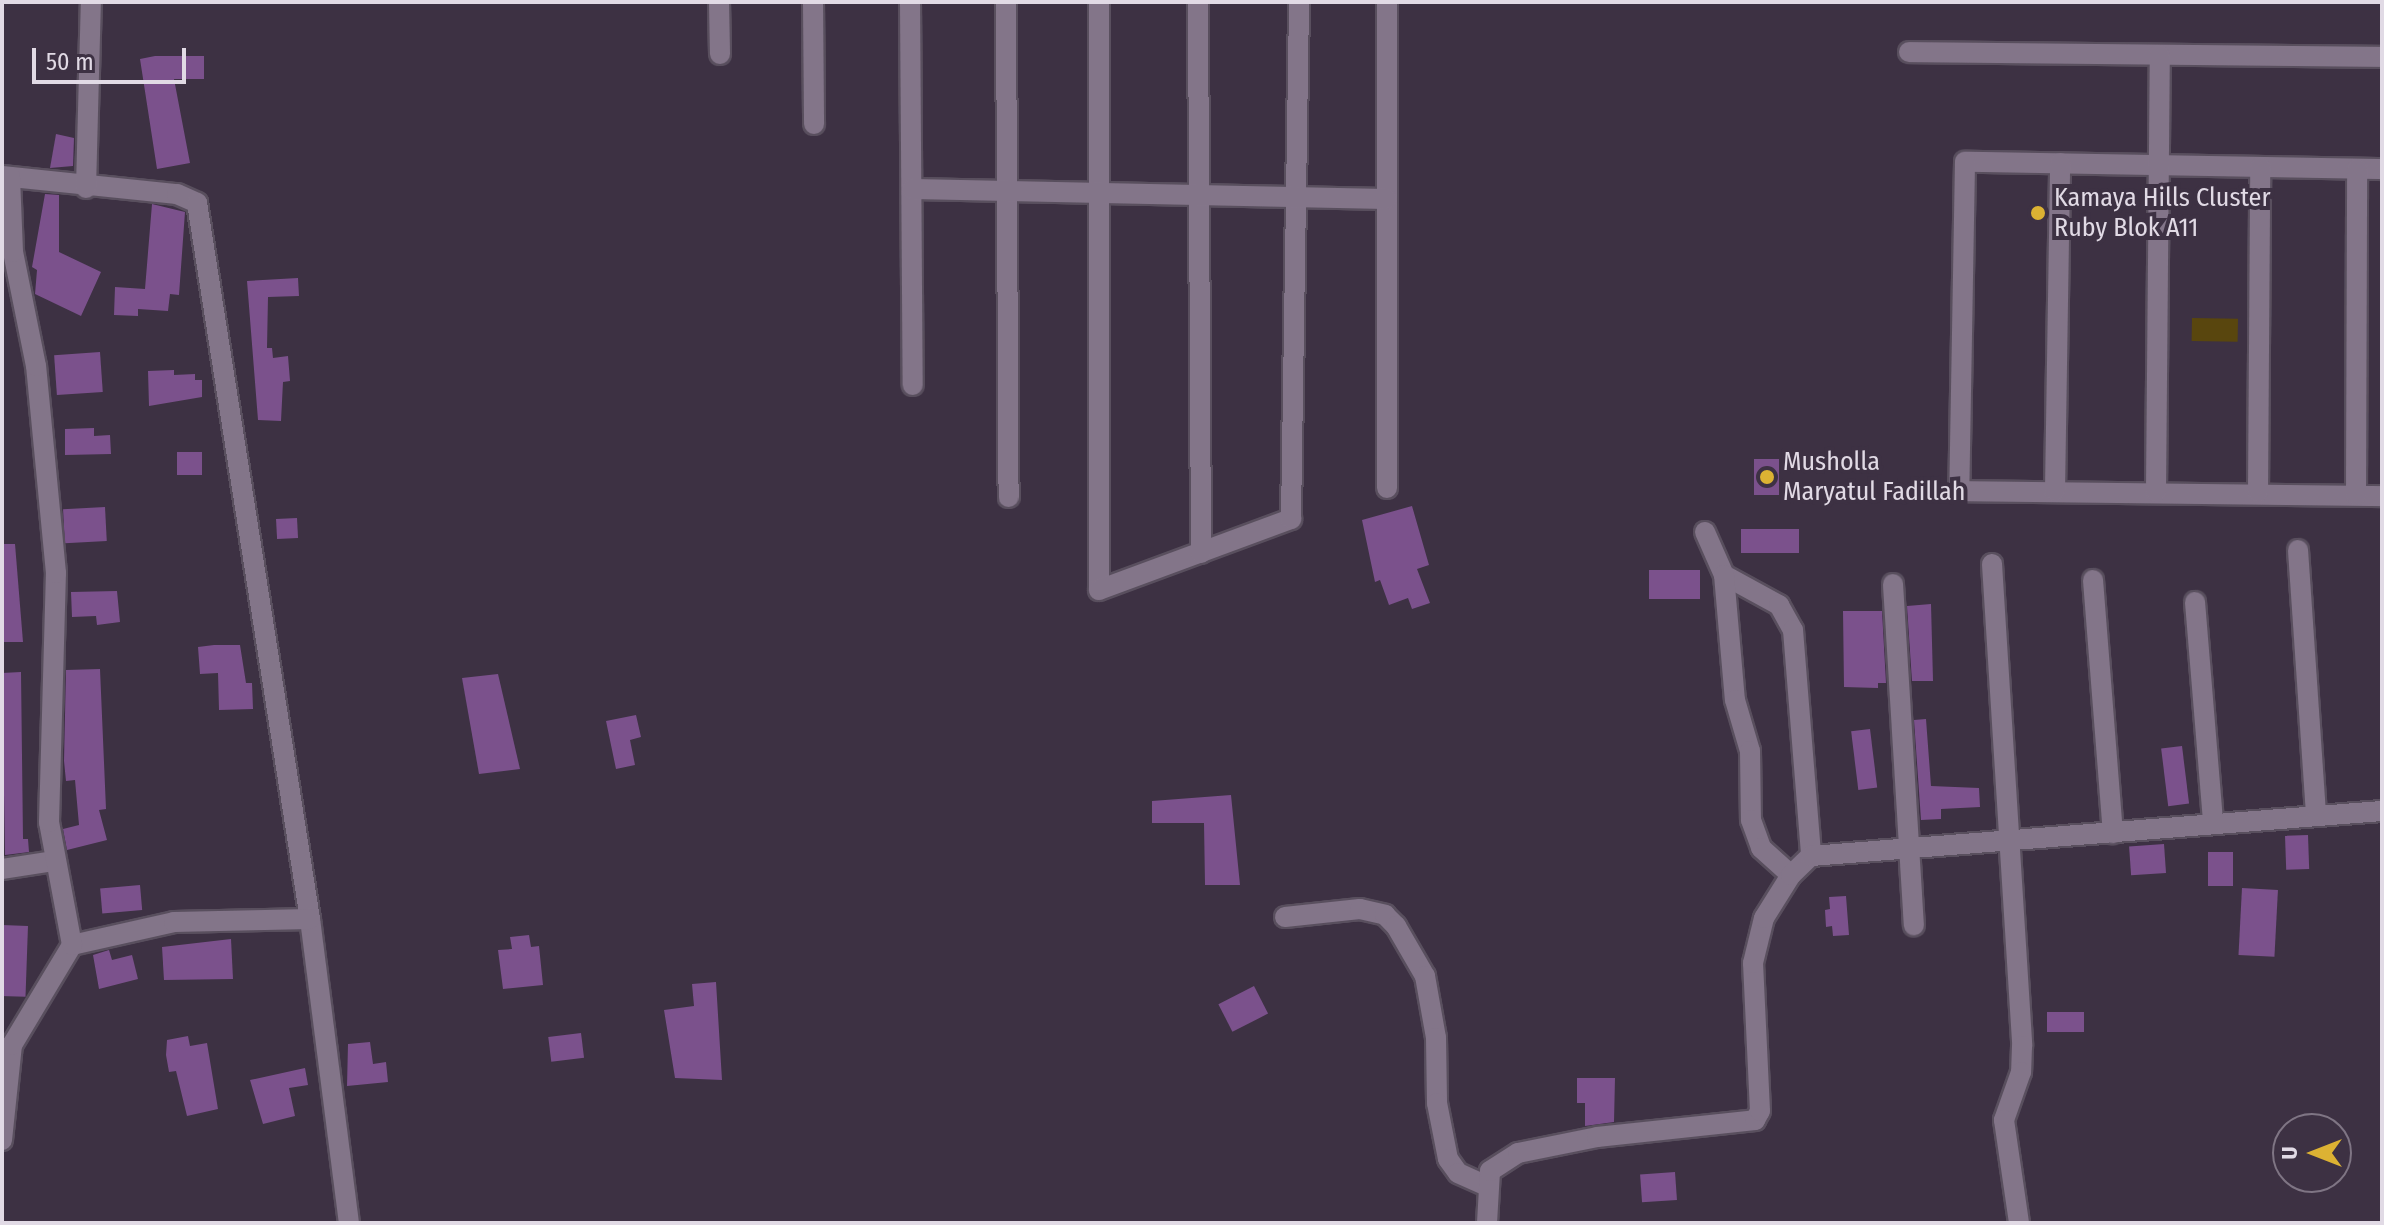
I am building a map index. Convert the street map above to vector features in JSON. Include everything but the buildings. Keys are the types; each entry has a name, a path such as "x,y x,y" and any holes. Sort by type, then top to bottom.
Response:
{"street":[{"path":"86,188 91,2"},
{"path":"719,2 720,54"},
{"path":"813,2 814,124"},
{"path":"910,2 913,385"},
{"path":"1006,2 1009,497"},
{"path":"1099,2 1099,590 1291,519 1293,197 1299,2"},
{"path":"1198,2 1201,553"},
{"path":"1387,2 1387,488"},
{"path":"1909,52 2382,57"},
{"path":"2156,492 2160,55"},
{"path":"2382,169 1965,162 1959,475 1959,491 2258,492 2382,496"},
{"path":"2055,491 2060,163"},
{"path":"2258,492 2260,167"},
{"path":"2356,495 2357,169"},
{"path":"2,1140 12,1045 72,945 54,861 47,747 56,573 36,366 13,252 6,177 86,188 177,194 197,203 310,919 349,1223"},
{"path":"912,189 1387,199"},
{"path":"1705,532 1724,575 1735,700 1750,751 1755,838 1791,875"},
{"path":"2298,550 2316,814"},
{"path":"1992,564 2022,1046 2021,1072 2004,1120 2019,1223"},
{"path":"1724,575 1779,605 1793,630 1811,856"},
{"path":"2093,580 2113,833"},
{"path":"1893,584 1914,925"},
{"path":"2195,602 2213,822"},
{"path":"1487,1223 1490,1171 1518,1153 1597,1137 1755,1120 1760,1111 1753,963 1764,918 1791,875 1811,856 2382,811"},
{"path":"2,869 54,861"},
{"path":"1285,917 1360,909 1385,915 1396,926 1425,976 1436,1038 1437,1103 1448,1159 1458,1173 1487,1186"},
{"path":"72,945 174,922 310,919"}],"shaded area":[{"path":"2192,318 2238,319 2238,342 2192,341"}],"place":[{"name":"Kamaya Hills Cluster Ruby Blok A11","path":"2038,213"},
{"name":"Musholla Maryatul Fadillah","path":"1767,477"}]}
